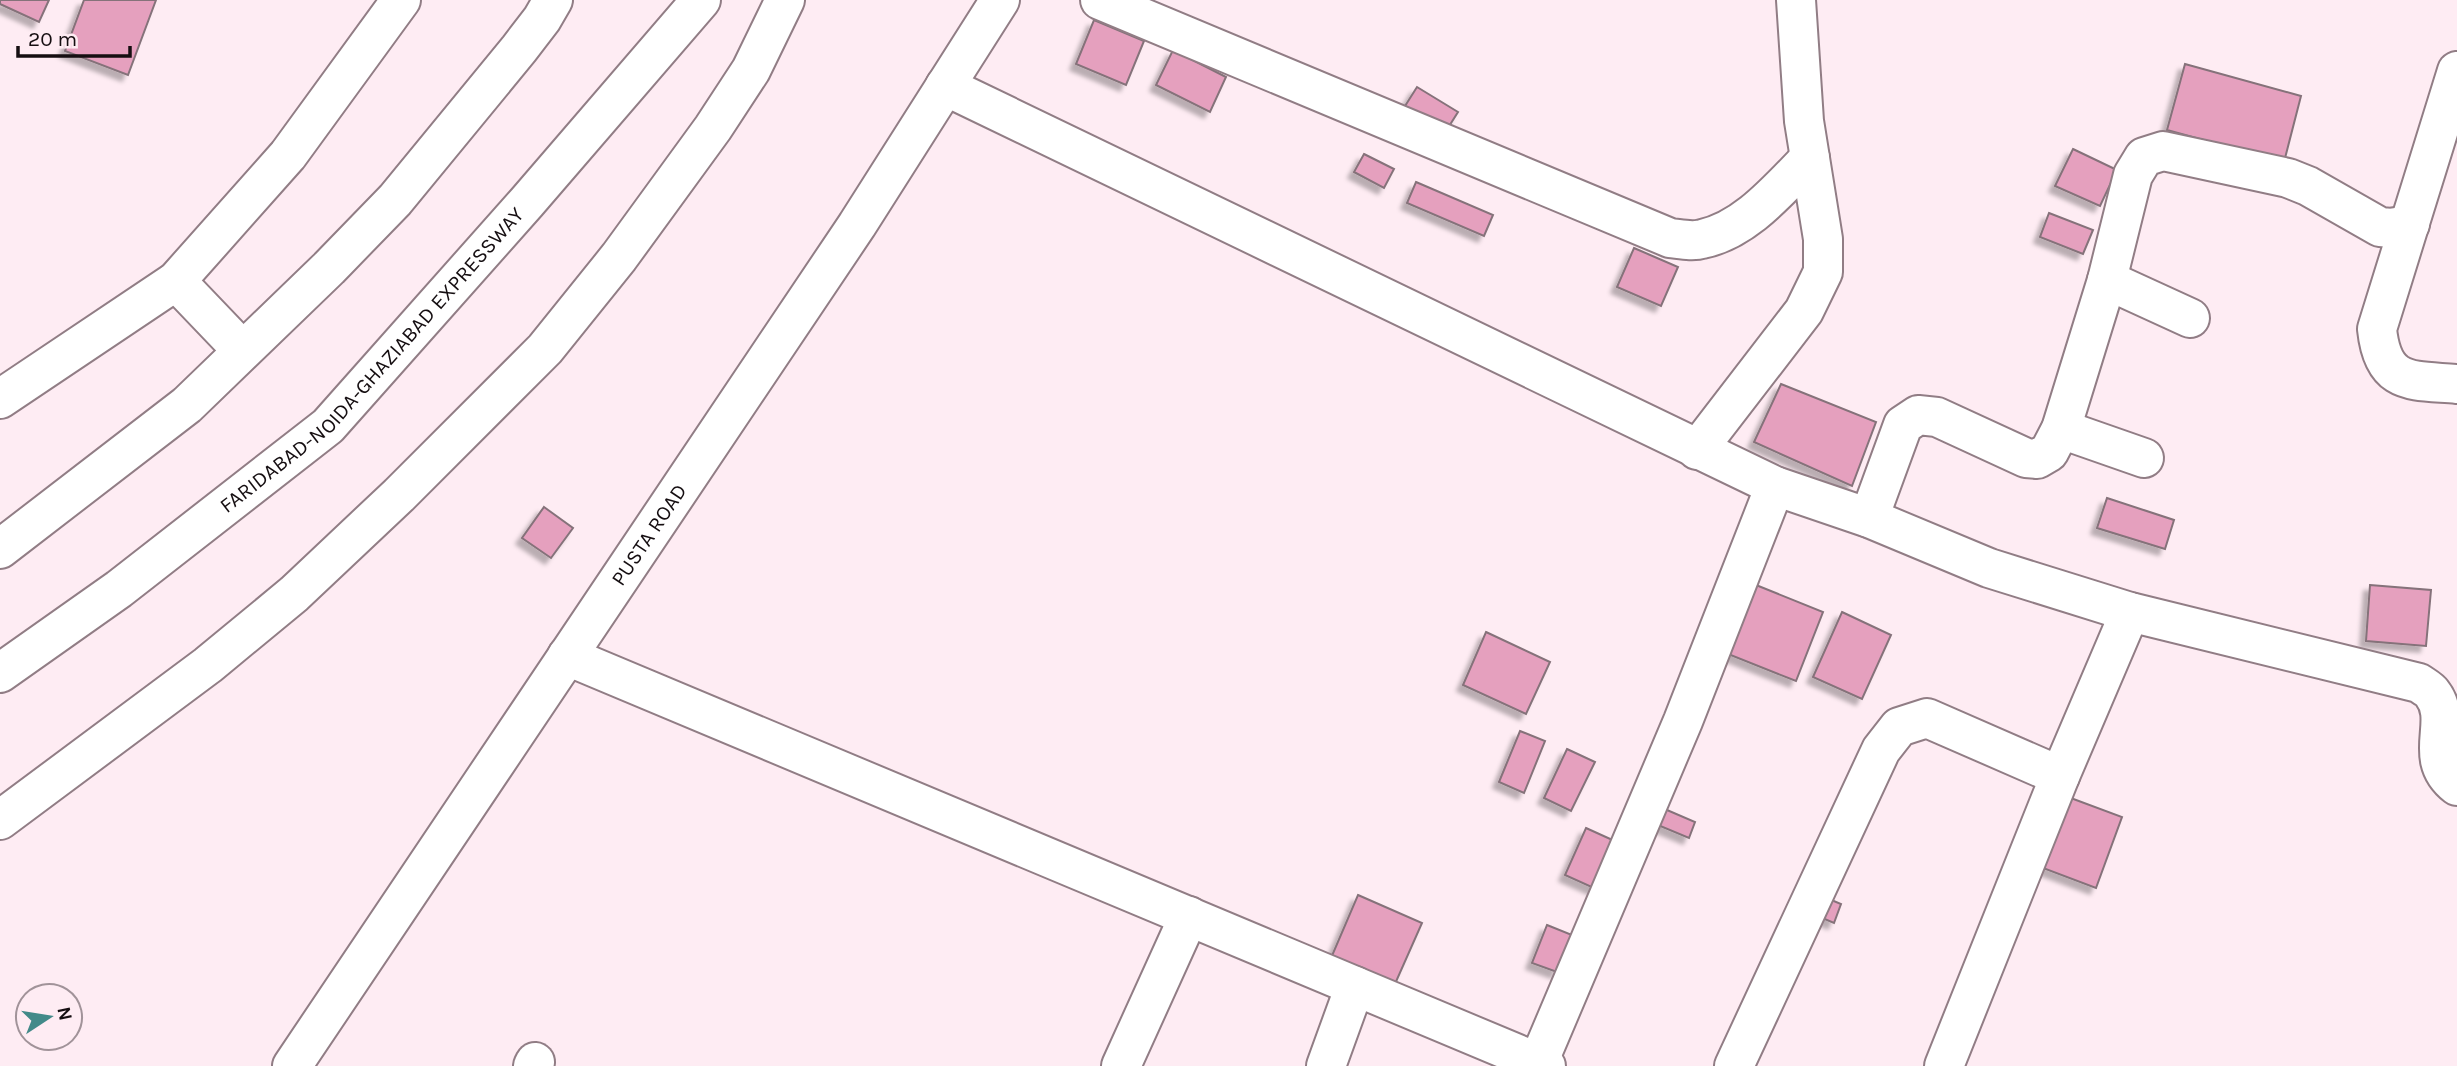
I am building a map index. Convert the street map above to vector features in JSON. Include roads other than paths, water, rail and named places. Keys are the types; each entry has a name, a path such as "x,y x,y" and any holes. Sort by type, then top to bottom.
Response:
{"street":[{"path":"0,399 176,281 288,155 401,0"},
{"path":"0,549 187,405 329,268 396,200 519,49 553,0"},
{"name":"FARIDABAD-NOIDA-GHAZIABAD EXPRESSWAY","path":"0,673 119,589 328,426 527,202 701,0"},
{"path":"0,820 208,665 294,594 399,495 545,349 619,257 713,128 751,71 785,0"},
{"name":"PUSTA ROAD","path":"292,1066 849,236 1000,0"},
{"path":"1100,0 1670,238 1699,240 1725,233 1761,206 1811,158"},
{"path":"1698,450 1804,311 1823,272 1823,239 1804,121 1796,0"},
{"path":"2457,71 2377,329 2379,346 2389,366 2405,379 2457,384"},
{"path":"945,86 1774,486 1868,518 1989,568 2130,612 2419,683 2433,694 2440,713 2438,757 2445,775 2457,786"},
{"path":"1868,518 1903,425 1918,415 1937,416 2026,458 2037,459 2049,452 2061,429 2107,280 2133,175 2144,157 2163,151 2288,178 2308,186 2380,227 2392,228 2410,224"},
{"path":"2107,280 2190,318"},
{"path":"176,281 242,350"},
{"path":"2061,429 2144,458"},
{"path":"567,656 1356,986 1524,1061 1683,721 1774,486"},
{"path":"1944,1066 2060,776 2130,612"},
{"path":"1734,1066 1881,750 1899,727 1927,718 2060,776"},
{"path":"1121,1066 1189,916"},
{"path":"1326,1066 1356,986"}]}
